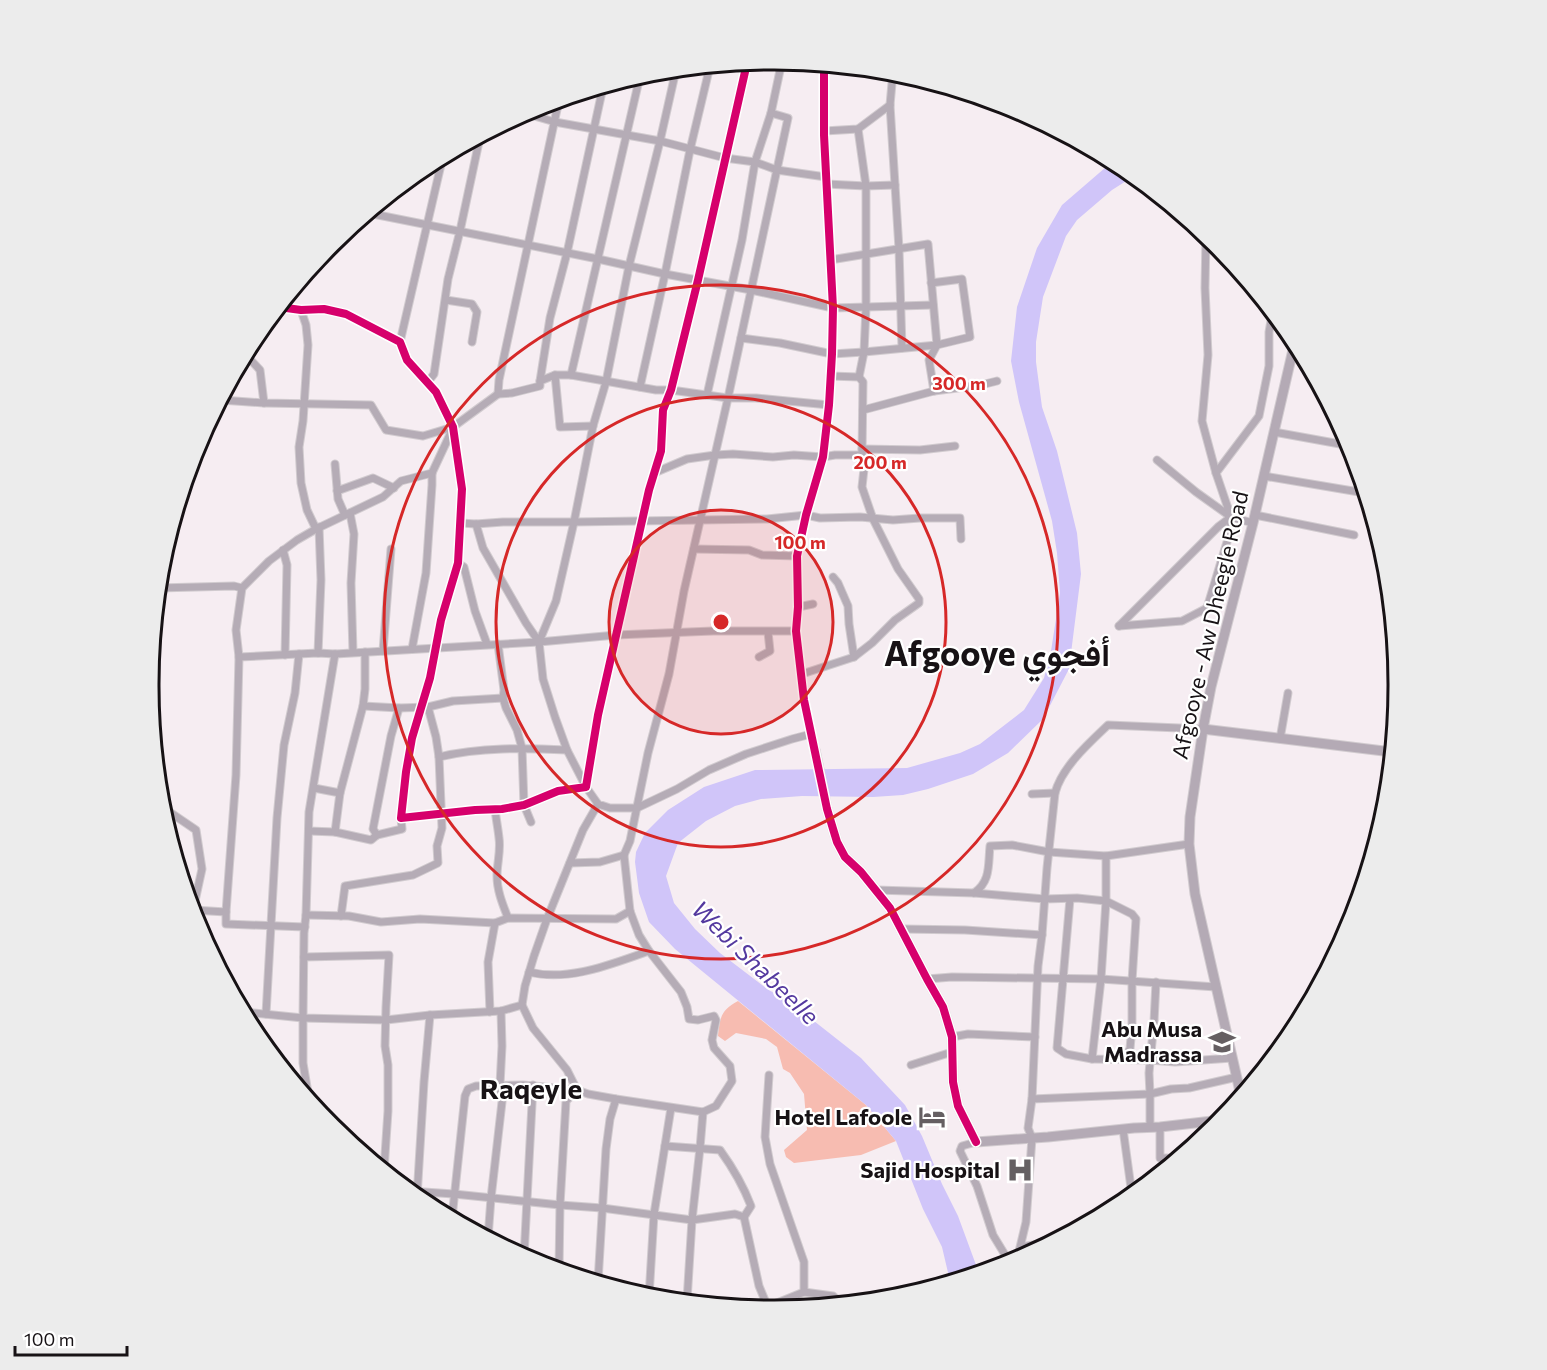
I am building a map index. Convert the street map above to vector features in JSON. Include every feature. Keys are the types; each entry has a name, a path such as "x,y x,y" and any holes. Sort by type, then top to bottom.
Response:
{"main road":[{"name":"Afgooye - Aw Dheegle Road","path":"1239,1086 1195,894 1189,844 1190,817 1211,687 1254,519 1292,356"},
{"path":"1203,729 1384,751"},
{"path":"815,750 827,809 837,842 845,857 861,872 890,908 944,1007 952,1037 953,1082 958,1106 976,1142 1205,1122"}],"street":[{"path":"707,395 742,240 755,162 771,113 780,70"},
{"path":"586,787 598,715 642,521 661,451 663,410 671,390 698,280 745,71"},
{"path":"815,750 804,700 796,631 797,556 823,457 832,354 833,309 824,130 824,73"},
{"path":"640,387 708,75"},
{"path":"539,642 556,601 593,426 606,382 629,266 674,79"},
{"path":"892,82 891,105 902,348"},
{"path":"571,375 638,86"},
{"path":"229,401 371,405 386,430 423,436 453,427 498,394 540,386 550,318 567,253 601,95"},
{"path":"824,130 858,129 891,105"},
{"path":"498,394 499,380 557,110"},
{"path":"453,1209 465,1096 468,1089 476,1086 533,1085 577,1090 616,1099 703,1112 716,1106 732,1081 730,1066 714,1048 712,1040 716,1020 714,1016 698,1020 689,1019 681,992 639,935 630,911 624,855 630,841 648,753 669,674 684,591 788,118 771,113"},
{"path":"538,117 660,141 725,158 755,162 777,170 826,181 866,186 895,185"},
{"path":"858,129 866,186 866,308 864,352 859,377"},
{"path":"427,382 434,374 448,279 478,147"},
{"path":"309,831 335,832 371,840 377,835 402,829 406,772 412,738 424,707 441,620 458,562 462,489 453,427 436,392 407,360 400,342 440,169"},
{"path":"378,215 751,290 833,309 933,305"},
{"path":"830,260 928,244 937,345 929,360 934,391"},
{"path":"1206,248 1204,288 1208,355 1202,421 1216,473 1232,517 1230,532 1207,608 1182,621 1119,626 1219,526 1232,517"},
{"path":"741,338 780,343 832,354 937,345 970,337 962,279 931,283"},
{"path":"446,300 472,304 477,312 472,342"},
{"path":"288,308 324,309 346,314 400,342"},
{"path":"301,310 306,325 308,345 299,447 301,483 307,510 317,528 321,580 318,653"},
{"path":"1216,473 1259,416 1269,366 1270,324"},
{"path":"252,361 261,370 264,403"},
{"path":"540,381 555,375 571,375 656,390 829,405"},
{"path":"555,375 560,427 593,426"},
{"path":"802,674 854,657 894,620 919,603 919,599 898,569 873,519 862,487 864,469 862,452 863,382 859,377 830,376"},
{"path":"863,410 934,391 997,381"},
{"path":"412,649 426,573 432,473 453,427"},
{"path":"1274,432 1338,444"},
{"path":"654,473 687,459 715,454 823,457 955,446"},
{"path":"1157,460 1196,492 1232,517 1354,536"},
{"path":"335,464 338,499 348,514 354,534 351,584 353,652"},
{"path":"305,927 226,924 236,775 239,657 237,630 242,588 269,561 317,528 383,497 401,481 432,473"},
{"path":"1264,476 1356,492"},
{"path":"337,491 373,477 394,488"},
{"path":"461,523 767,519 806,515 820,518 860,517 893,520 960,518 961,539"},
{"path":"476,524 483,548 539,642 543,679 567,750 586,787 598,804 610,808 637,808 677,789 708,770 746,754 812,734"},
{"path":"382,651 391,549"},
{"path":"694,549 749,550 762,555 797,556"},
{"path":"284,550 287,566 285,655"},
{"path":"458,562 464,567 475,611 487,644"},
{"path":"833,577 848,606 854,657"},
{"path":"167,588 234,586 242,588"},
{"path":"798,608 813,604"},
{"path":"239,657 335,654 616,635 713,631 796,631"},
{"path":"759,657 770,651 768,632"},
{"path":"498,644 503,698 522,748 524,805 531,822"},
{"path":"335,832 340,793 363,706 365,652"},
{"path":"266,1014 277,818 284,745 295,693 299,654"},
{"path":"307,1085 303,1063 303,1018 309,812 335,654"},
{"path":"1280,739 1288,693"},
{"path":"363,706 424,707 453,701 503,698"},
{"path":"341,916 345,886 413,875 438,863 437,846 442,828 439,757 436,737 424,707"},
{"path":"377,835 373,829 391,736 399,708"},
{"path":"1021,1247 1026,1222 1032,1138 1028,1128 1032,1099 1038,966 1055,793 1058,783 1092,740 1108,725 1203,729"},
{"path":"439,757 460,752 522,748 567,750"},
{"path":"401,818 495,810 524,805 558,791 586,787"},
{"path":"314,788 340,793"},
{"path":"1032,794 1055,793"},
{"path":"577,1090 567,1070 533,1028 522,1005 529,972 547,919 583,830 598,804"},
{"path":"495,810 500,856 497,875 498,889 508,918"},
{"path":"173,814 196,830 202,869 196,894"},
{"path":"974,893 982,887 987,877 990,846 1012,845 1049,852 1106,856 1189,844"},
{"path":"570,863 600,862 624,855"},
{"path":"1092,1059 1101,979 1106,901 1106,856"},
{"path":"876,890 974,893 1045,899 1077,898 1106,901 1132,914 1136,919 1132,1026 1130,1049 1122,1059"},
{"path":"1070,899 1058,1048 1066,1054 1092,1059 1175,1062 1232,1058"},
{"path":"202,911 226,912"},
{"path":"306,915 341,916 381,922 420,919 495,923 508,918 616,919 630,911"},
{"path":"490,1012 488,962 495,923"},
{"path":"902,929 1042,935"},
{"path":"529,972 545,976 594,970 649,951"},
{"path":"304,957 389,955 385,1046 388,1065 388,1111 385,1161"},
{"path":"927,979 952,977 1101,979 1216,987"},
{"path":"1156,982 1149,1073 1150,1094 1160,1158 1166,1158"},
{"path":"255,1013 303,1018 386,1020 501,1011 522,1005"},
{"path":"489,1229 502,1102 500,1085 501,1011"},
{"path":"418,1186 430,1015"},
{"path":"952,1037 969,1034 1035,1036"},
{"path":"911,1065 952,1052"},
{"path":"769,1075 765,1137 770,1164 804,1262 804,1292"},
{"path":"1032,1099 1150,1094 1237,1077"},
{"path":"524,1247 533,1085"},
{"path":"559,1261 560,1205 567,1101 577,1090"},
{"path":"598,1274 606,1149 610,1119 616,1099"},
{"path":"650,1287 654,1214 671,1108"},
{"path":"687,1293 703,1112"},
{"path":"1123,1130 1131,1185"},
{"path":"976,1142 965,1144 960,1151 977,1186 993,1235 1005,1255"},
{"path":"664,1146 720,1150 733,1167 751,1206 744,1217 763,1299"},
{"path":"429,1194 454,1194 602,1208 692,1220 735,1214 744,1217"},
{"path":"786,1299 804,1292 833,1296"}],"shaded area":[{"path":"1105,168 1126,181 1077,220 1066,236 1043,297 1036,342 1036,362 1042,407 1057,451 1077,533 1081,574 1069,669 1043,719 1008,753 973,774 928,789 903,795 873,797 802,796 761,799 735,806 706,821 678,843 666,876 674,903 695,929 720,953 766,988 800,1010 861,1058 905,1105 922,1136 958,1216 976,1265 948,1274 942,1247 923,1209 896,1141 866,1105 675,949 649,922 639,893 636,852 645,833 668,810 704,787 755,770 907,768 960,753 980,744 1024,710 1044,678 1051,651 1060,593 1052,521 1019,402 1011,361 1017,307 1037,248 1062,205"},
{"path":"738,1001 866,1105 896,1141 861,1155 794,1163 786,1157 784,1150 807,1130 804,1094 790,1073 783,1069 777,1047 766,1039 736,1033 725,1041 718,1036 722,1015"}],"cycle path":[{"path":"288,308 324,309 346,314 400,342 407,360 436,392 453,427 462,489 458,563 441,620 430,678 412,738 401,818 502,809 524,805 558,791 586,787 598,715 649,490 661,451 663,410 671,390 698,280 745,71"},
{"path":"824,73 824,135 833,308 832,354 823,457 797,556 796,631 804,700 827,809 837,842 845,857 861,872 890,908 943,1007 952,1037 953,1082 958,1106 976,1142"}],"place":[{"name":"Abu Musa Madrassa","path":"1222,1042"},
{"name":"Hotel Lafoole","path":"932,1117"},
{"name":"Sajid Hospital","path":"1020,1170"}],"district":[{"name":"Afgooye أفجوي","path":"997,654"},
{"name":"Raqeyle","path":"531,1089"}],"water label":[{"name":"Webi Shabeelle","path":"755,963"}]}
